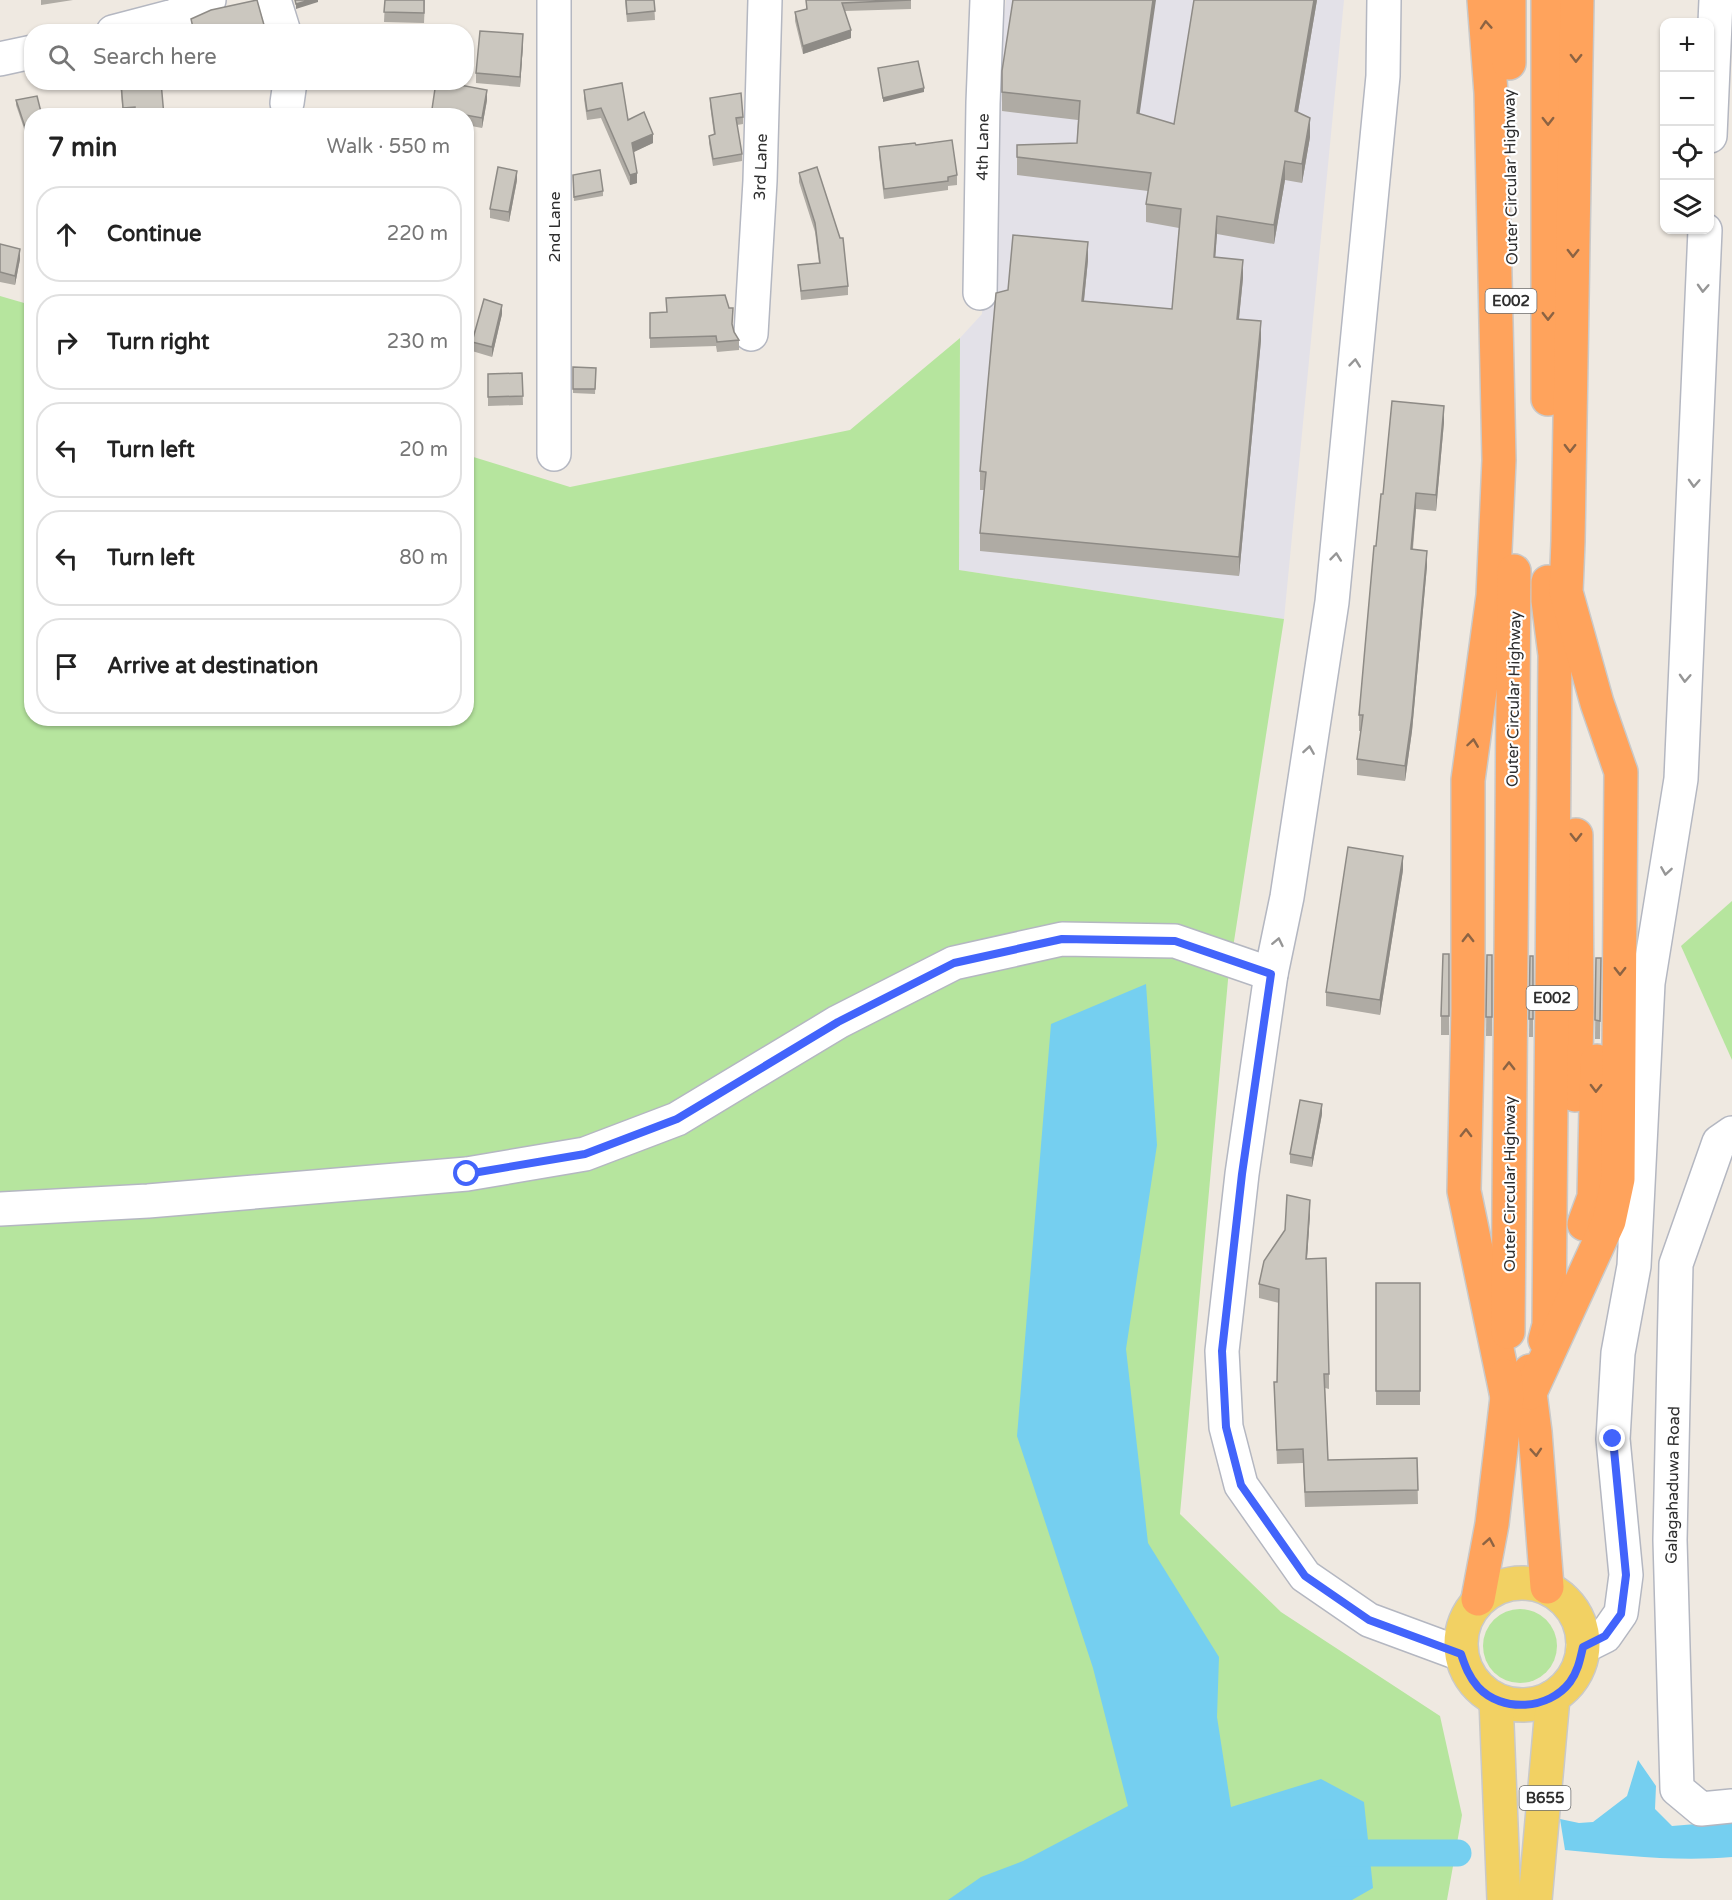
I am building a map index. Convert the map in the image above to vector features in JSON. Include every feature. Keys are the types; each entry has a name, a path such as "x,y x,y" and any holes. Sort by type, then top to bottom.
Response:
{"highway":[{"path":"1484,0 1491,93 1499,460 1493,596 1468,780 1468,1011 1464,1191 1519,1395 1535,1432 1547,1587"},
{"name":"Outer Circular Highway","path":"1509,0 1519,1395"},
{"name":"E002","path":"1519,1395 1549,1325 1557,596 1548,0"},
{"path":"1478,1599 1519,1395 1532,1012 1557,596 1569,517 1577,0"},
{"path":"1519,1395 1609,1221 1618,1179 1621,772 1557,596"},
{"path":"1549,1325 1594,1197 1602,798 1557,596"},
{"path":"1555,655 1576,774 1577,1012 1573,1198 1564,1278"}],"main road":[{"path":"1529,1582 1547,1587 1562,1598 1574,1612 1581,1629 1583,1647 1579,1666 1569,1684 1554,1697 1535,1704 1515,1706 1496,1700 1479,1689 1467,1673 1461,1654 1461,1635 1467,1616 1478,1599 1493,1588 1511,1583 1529,1582"},
{"name":"B655","path":"1535,1900 1554,1697"},
{"name":"B655","path":"1496,1700 1504,1900"}],"street":[{"path":"144,24 174,16 209,0"},
{"path":"274,0 282,24"},
{"name":"2nd Lane","path":"554,0 554,454"},
{"name":"3rd Lane","path":"752,334 760,181 765,0"},
{"name":"4th Lane","path":"980,293 987,0"},
{"path":"1384,0 1383,76 1332,602 1287,897 1271,974 1242,1174 1222,1351 1226,1427 1241,1485 1305,1576 1369,1620 1461,1654"},
{"path":"1710,126 1716,0"},
{"path":"0,59 24,54"},
{"path":"1583,1647 1605,1636 1621,1614 1626,1575 1613,1439 1614,1417 1618,1353 1634,1266 1648,983 1681,779 1705,234"},
{"path":"0,1209 148,1201 467,1174 585,1154 677,1119 838,1022 954,963 1062,939 1175,941 1271,974"},
{"name":"Galagahaduwa Road","path":"1732,1132 1719,1142 1676,1264 1670,1540 1677,1789 1701,1809 1732,1806"}],"shaded area":[{"path":"1006,0 1344,0 1284,619 959,570 960,338 982,314 998,70"}],"green space":[{"path":"0,296 24,303 24,726 474,726 474,457 570,487 850,430 960,338 959,570 1284,619 1228,980 1180,1514 1281,1612 1440,1716 1462,1815 1447,1900 0,1900"},
{"path":"1732,901 1732,1060 1681,946"},
{"path":"1513,1609 1527,1609 1541,1615 1551,1625 1557,1639 1557,1653 1551,1667 1541,1677 1527,1683 1513,1683 1499,1677 1489,1667 1483,1653 1483,1639 1489,1625 1499,1615"}],"water":[{"path":"1146,984 1157,1145 1126,1349 1148,1543 1219,1657 1217,1717 1231,1807 1321,1779 1364,1802 1373,1888 1352,1900 948,1900 981,1877 1023,1861 1128,1806 1093,1668 1017,1436 1051,1024"},
{"path":"1638,1760 1656,1786 1655,1809 1672,1826 1732,1821 1732,1857 1669,1858 1565,1850 1560,1819 1579,1823 1593,1822 1627,1796"}],"building":[{"path":"257,0 264,24 192,24 191,19 211,10"},
{"path":"295,0 310,0 296,4"},
{"path":"385,0 424,0 424,13 384,12"},
{"path":"626,0 654,0 655,11 627,14"},
{"path":"806,0 911,0 842,3 851,30 803,46 795,12 807,9"},
{"path":"1013,0 1153,0 1137,113 1174,124 1194,0 1314,0 1295,111 1310,118 1302,164 1285,161 1274,225 1217,216 1214,257 1243,260 1237,319 1261,321 1239,557 980,533 986,472 980,471 996,293 1008,290 1013,235 1088,242 1082,301 1172,309 1181,209 1146,204 1151,173 1017,157 1017,145 1077,143 1080,101 1002,92 1002,71"},
{"path":"480,31 523,34 520,77 476,73"},
{"path":"918,61 924,88 883,98 878,68"},
{"path":"622,83 628,120 644,112 653,134 632,143 637,173 630,175 601,108 587,111 584,90"},
{"path":"474,88 487,90 482,118 474,117 474,108 432,108 435,90 474,90"},
{"path":"122,90 162,90 163,108 123,108"},
{"path":"741,93 743,117 736,118 742,154 713,159 709,136 715,134 710,98"},
{"path":"37,96 40,108 24,108 24,124 16,100"},
{"path":"952,140 957,175 948,177 948,181 884,189 879,147"},
{"path":"498,167 517,171 509,212 490,209"},
{"path":"817,167 840,238 843,238 848,286 801,291 798,265 820,263 815,223 799,173"},
{"path":"600,170 603,191 574,197 573,175"},
{"path":"0,244 20,249 15,276 0,272"},
{"path":"725,295 729,308 733,308 732,324 739,340 717,342 716,336 650,338 650,313 667,312 666,298"},
{"path":"484,299 502,305 492,347 474,342"},
{"path":"573,367 596,368 595,389 573,389"},
{"path":"522,373 523,396 488,397 488,374"},
{"path":"1392,401 1444,406 1436,495 1416,493 1411,549 1427,551 1412,716 1405,766 1357,759 1363,715 1359,715 1374,546 1376,546 1381,494 1383,494"},
{"path":"1348,847 1403,856 1380,1000 1326,992"},
{"path":"1443,954 1449,954 1449,1016 1441,1016"},
{"path":"1487,955 1492,955 1492,1017 1486,1017"},
{"path":"1530,956 1533,956 1533,1019 1529,1019"},
{"path":"1596,958 1601,958 1600,1021 1595,1020"},
{"path":"1300,1100 1322,1104 1312,1158 1290,1154"},
{"path":"1287,1195 1310,1200 1306,1259 1326,1258 1329,1374 1324,1374 1328,1460 1417,1458 1418,1490 1305,1492 1303,1449 1277,1450 1274,1382 1277,1382 1279,1289 1259,1284 1264,1261 1285,1230"},
{"path":"1376,1283 1420,1283 1420,1391 1376,1391"}],"waterway":[{"path":"1333,1853 1458,1853"}],"route":[{"path":"467,1174 585,1154 677,1119 838,1022 954,963 1062,939 1175,941 1271,974 1242,1174 1222,1351 1226,1427 1241,1485 1305,1576 1369,1620 1461,1654 1467,1673 1479,1689 1496,1700 1515,1706 1535,1704 1554,1697 1569,1684 1579,1666 1583,1647 1605,1636 1621,1614 1626,1575 1613,1439"}]}
